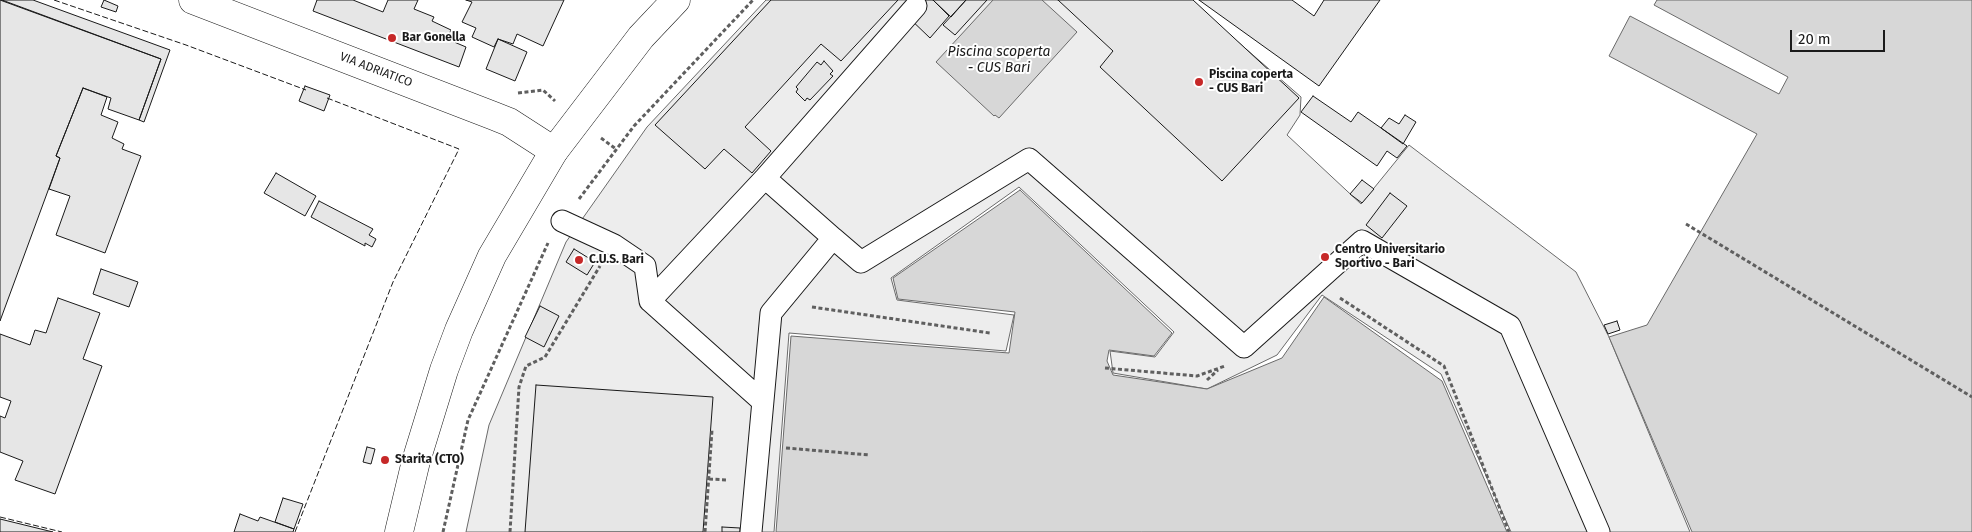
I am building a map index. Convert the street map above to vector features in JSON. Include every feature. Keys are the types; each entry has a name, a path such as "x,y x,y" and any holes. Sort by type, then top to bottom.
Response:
{"main road":[{"name":"VIA ADRIATICO","path":"193,0 510,122 554,151"},
{"path":"399,532 416,461 444,370 458,330 492,256 554,151 641,37 676,0"}],"street":[{"path":"650,301 765,178 916,6"},
{"path":"765,178 861,262 1030,159 1244,347 1362,241 1510,326 1599,532"},
{"path":"562,221 614,244 645,266 650,301 762,401"},
{"path":"751,532 771,314 833,238"}],"path":[{"path":"562,221 634,126 752,0"},
{"path":"1686,224 1972,398"},
{"path":"444,532 468,420 550,239"},
{"path":"510,532 519,387 526,366 545,357 614,244"},
{"path":"1339,298 1444,366 1509,532"},
{"path":"780,302 990,333"},
{"path":"1105,368 1196,376 1233,364"},
{"path":"705,532 712,430"},
{"path":"758,445 870,455"},
{"path":"709,479 726,480"}],"shaded area":[{"name":"Centro Universitario Sportivo - Bari","path":"766,0 1190,0 1301,97 1300,115 1287,135 1361,204 1409,145 1576,272 1609,337 1690,532 1511,532 1441,374 1322,295 1277,355 1207,389 1113,373 1110,351 1155,357 1174,332 1019,187 891,278 897,300 1014,315 1006,351 789,333 774,532 466,532 489,425 566,242 647,127"}],"water":[{"name":"Piscina scoperta - CUS Bari","path":"993,0 1042,0 1077,32 999,118 994,116 936,62"},
{"path":"1657,0 1972,0 1972,532 1692,532 1609,337 1647,325 1757,134 1609,56 1630,16 1779,94 1788,77 1654,5"},
{"path":"1020,190 1172,333 1154,356 1109,350 1107,361 1113,375 1207,389 1282,358 1324,297 1442,381 1507,532 776,532 791,336 1009,353 1015,312 898,299 893,278"}],"building":[{"path":"0,0 161,59 139,120 108,109 111,98 83,88 56,156 60,158 0,321"},
{"path":"2,0 33,0 170,50 144,122 139,120 161,59"},
{"path":"104,0 118,6 116,12 101,7"},
{"path":"317,0 353,0 383,12 388,0 418,0 414,9 434,17 432,21 451,30 447,39 466,47 459,67 313,11"},
{"path":"466,0 564,0 543,46 517,34 513,44 498,39 494,47 472,37 476,28 462,22 472,2"},
{"path":"771,0 898,0 841,61 821,44 745,127 771,151 752,173 724,149 705,169 655,125"},
{"path":"908,0 933,0 949,16 930,38 906,15"},
{"path":"933,0 966,0 951,17"},
{"path":"966,0 987,0 955,35 943,25"},
{"name":"Piscina coperta - CUS Bari","path":"1058,0 1193,0 1299,98 1222,181 1100,67 1113,51"},
{"path":"1199,0 1292,0 1314,16 1324,0 1380,0 1319,86"},
{"path":"498,39 527,52 515,81 486,69"},
{"path":"824,61 833,71 830,74 833,76 810,100 807,98 805,101 796,92 798,89 796,87 817,62 821,65"},
{"path":"305,86 330,95 324,111 299,101"},
{"path":"83,88 107,97 101,115 118,122 112,138 124,144 122,149 141,156 105,253 56,235 70,196 49,189 60,158 56,156"},
{"path":"1313,96 1351,122 1358,112 1407,146 1397,158 1387,151 1377,166 1301,112"},
{"path":"1405,115 1416,122 1403,144 1381,128 1389,118 1399,124"},
{"path":"276,173 316,196 305,216 264,193"},
{"path":"1362,180 1374,189 1362,203 1350,194"},
{"path":"1390,193 1407,206 1382,238 1366,225"},
{"path":"319,201 373,229 369,235 376,239 372,247 365,243 365,246 311,217"},
{"path":"574,249 595,262 587,275 566,262"},
{"path":"101,269 138,282 129,307 93,294"},
{"path":"58,298 100,313 83,359 102,366 55,494 15,480 23,461 0,452 0,416 5,418 11,401 0,397 0,334 30,345 35,330 46,333"},
{"path":"540,306 559,316 544,347 525,337"},
{"path":"1617,321 1620,330 1608,334 1604,325"},
{"path":"536,385 713,397 703,532 525,532"},
{"path":"367,447 375,449 371,464 363,462"},
{"path":"283,498 303,504 294,529 275,522"},
{"path":"240,514 258,521 260,517 294,529 293,532 234,532"},
{"path":"0,519 53,532 0,532"},
{"path":"722,527 740,528 740,532 722,532"}],"fence":[{"path":"54,0 186,45 306,90"},
{"path":"295,532 393,282 459,149 327,98"},
{"path":"0,517 62,532"}],"place":[{"name":"Bar Gonella","path":"392,38"},
{"name":"Piscina coperta - CUS Bari","path":"1199,82"},
{"name":"Centro Universitario Sportivo - Bari","path":"1325,257"},
{"name":"C.U.S. Bari","path":"579,260"},
{"name":"Starita (CTO)","path":"385,460"}]}
